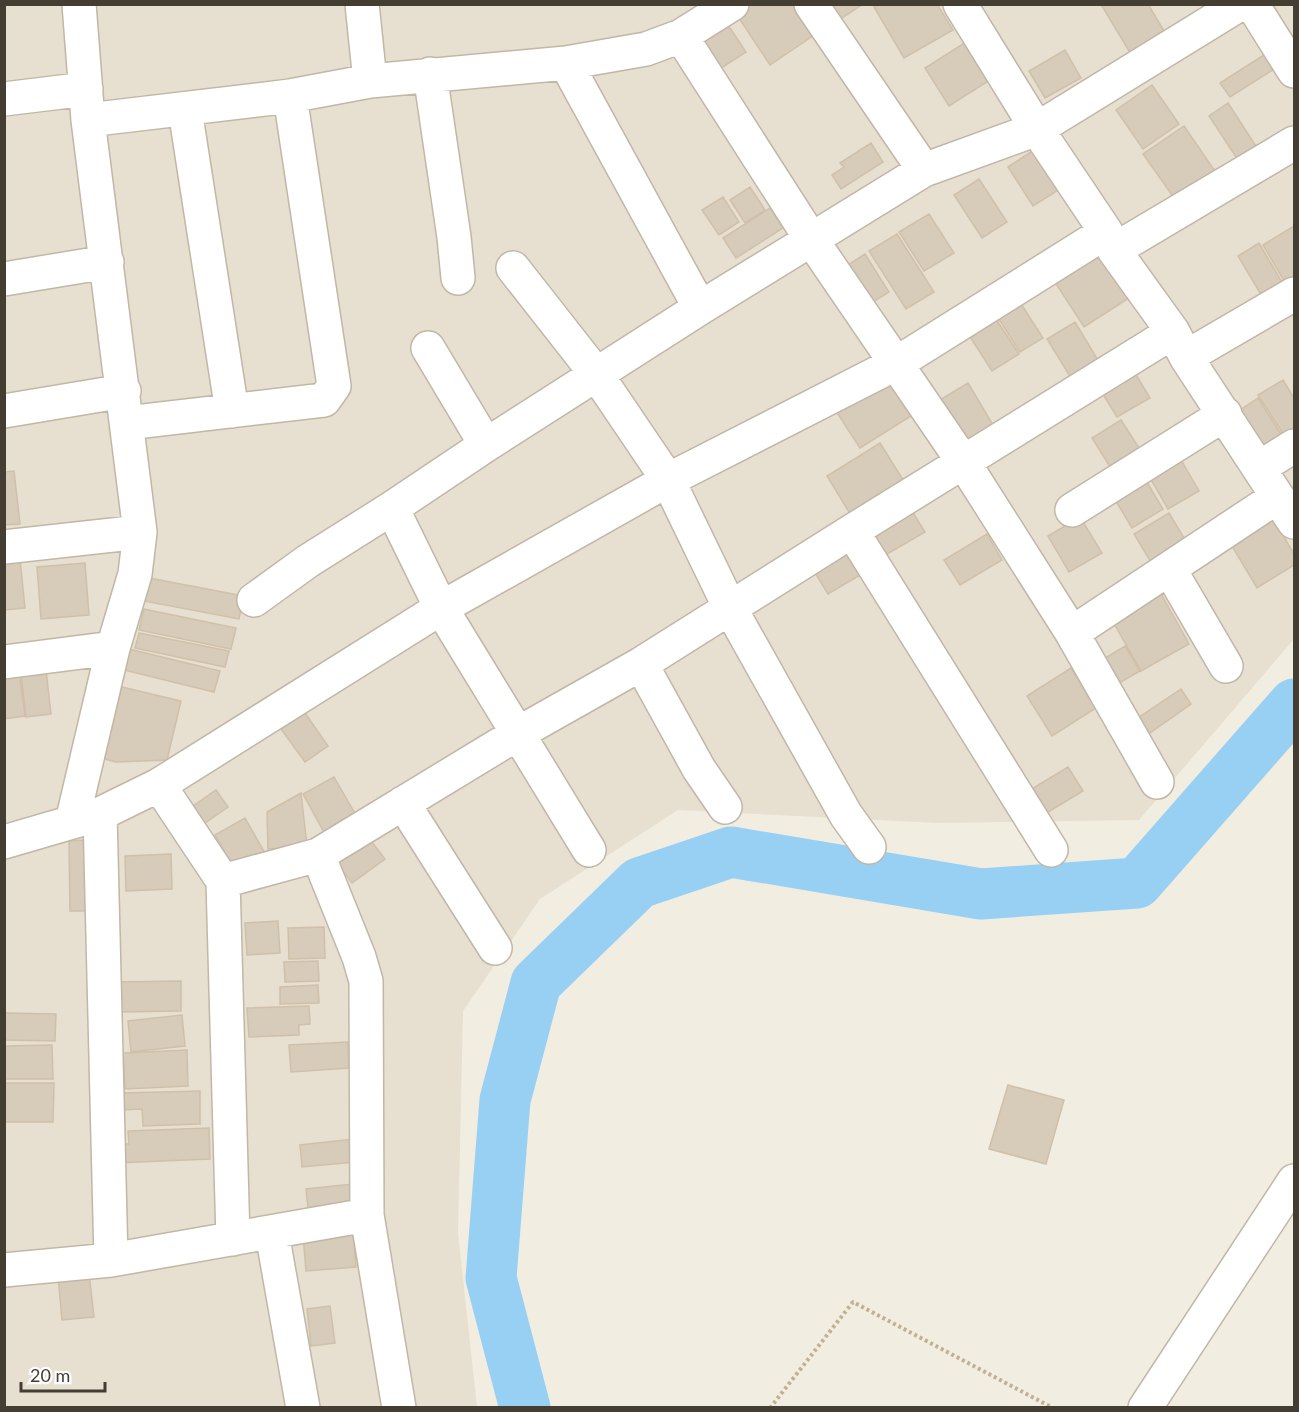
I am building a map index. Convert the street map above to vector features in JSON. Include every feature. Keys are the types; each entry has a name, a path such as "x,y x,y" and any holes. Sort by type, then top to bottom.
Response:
{"street":[{"path":"79,4 87,105 140,532 135,574 113,648 86,818 111,1260"},
{"path":"362,4 370,81"},
{"path":"4,99 185,110 291,96 370,81 566,63 646,49 681,36 732,4"},
{"path":"811,4 924,170"},
{"path":"254,600 308,561 486,445 700,308 924,170 1036,129 1240,4"},
{"path":"1252,4 1294,71"},
{"path":"972,9 1036,129 1180,344 1286,509 1170,570 1072,633"},
{"path":"681,36 811,239 897,363 1072,633 1157,782"},
{"path":"566,63 700,308"},
{"path":"430,74 458,278"},
{"path":"127,423 324,400 334,386 291,96"},
{"path":"185,110 232,411"},
{"path":"4,842 86,818 159,785 441,608 668,480 897,363 1110,241 1294,143"},
{"path":"4,279 107,262"},
{"path":"513,268 597,375 668,480 730,608 846,815 869,847"},
{"path":"223,881 318,855 517,734 641,664 963,463 1180,344 1294,294"},
{"path":"428,348 486,445"},
{"path":"4,411 123,391"},
{"path":"1072,510 1225,414"},
{"path":"1259,468 1294,446"},
{"path":"392,508 441,608 589,850"},
{"path":"852,531 1051,850"},
{"path":"4,547 140,532"},
{"path":"1170,570 1226,666"},
{"path":"4,662 113,648"},
{"path":"641,664 699,769 725,807"},
{"path":"159,785 223,881 233,1239"},
{"path":"403,803 495,948"},
{"path":"318,855 359,957 366,981 367,1215 399,1407"},
{"path":"1149,1402 1294,1181"},
{"path":"4,1270 111,1260 367,1215"},
{"path":"272,1233 303,1407"}],"path":[{"path":"770,1407 853,1302 1053,1407"}],"shaded area":[{"path":"5,5 1294,5 1294,639 1139,820 939,823 678,810 540,899 463,1011 458,1233 477,1407 5,1408"}],"building":[{"path":"746,4 794,4 814,35 770,65 735,12"},
{"path":"816,4 863,4 830,26"},
{"path":"879,4 937,4 953,30 904,58 874,7"},
{"path":"1104,4 1148,4 1167,36 1132,56 1102,6"},
{"path":"728,25 746,52 709,76 692,49"},
{"path":"966,42 990,80 949,106 925,68"},
{"path":"1065,50 1081,78 1045,98 1029,71"},
{"path":"1270,51 1279,66 1230,97 1220,83"},
{"path":"1152,85 1179,124 1143,149 1116,110"},
{"path":"1228,103 1261,154 1242,166 1209,116"},
{"path":"1184,126 1219,177 1179,205 1143,154"},
{"path":"871,143 883,162 841,189 832,175 844,167 840,163"},
{"path":"1037,148 1063,187 1033,206 1008,167"},
{"path":"979,179 1007,222 982,238 954,195"},
{"path":"750,187 765,210 745,223 730,200"},
{"path":"723,197 739,222 719,235 702,210"},
{"path":"770,208 783,228 736,258 723,238"},
{"path":"929,214 954,253 924,271 899,232"},
{"path":"1294,226 1294,282 1287,286 1263,245"},
{"path":"897,234 934,292 906,309 869,251"},
{"path":"1259,243 1287,291 1266,303 1238,256"},
{"path":"1096,247 1129,298 1084,327 1051,276"},
{"path":"865,254 889,292 860,310 837,272"},
{"path":"1016,296 1043,338 1020,352 993,310"},
{"path":"992,313 1019,354 992,371 965,329"},
{"path":"1075,322 1099,362 1071,378 1047,339"},
{"path":"1129,363 1150,398 1117,417 1096,383"},
{"path":"883,372 911,416 860,448 832,405"},
{"path":"1283,380 1294,398 1294,436 1287,440 1258,395"},
{"path":"968,383 993,425 958,445 933,404"},
{"path":"1258,398 1284,439 1260,455 1234,414"},
{"path":"1121,420 1141,451 1112,470 1092,438"},
{"path":"880,443 905,483 852,517 827,476"},
{"path":"1180,458 1199,491 1168,509 1149,476"},
{"path":"14,471 20,524 4,525 4,472"},
{"path":"1145,479 1163,509 1132,528 1114,498"},
{"path":"907,503 925,532 882,557 864,529"},
{"path":"1169,513 1190,548 1155,569 1134,534"},
{"path":"1271,515 1294,554 1294,565 1257,588 1229,541"},
{"path":"1080,517 1102,553 1069,572 1048,536"},
{"path":"987,534 1002,560 960,585 944,560"},
{"path":"848,540 867,571 828,594 809,563"},
{"path":"20,559 25,608 4,610 4,561"},
{"path":"85,563 89,615 41,619 37,567"},
{"path":"149,578 244,596 239,619 144,601"},
{"path":"1160,592 1189,644 1141,671 1112,620"},
{"path":"144,609 236,628 231,649 139,630"},
{"path":"139,633 229,651 225,667 135,648"},
{"path":"1125,646 1140,671 1107,690 1092,666"},
{"path":"129,649 220,671 214,692 124,670"},
{"path":"45,661 51,714 26,717 20,665"},
{"path":"18,665 25,716 4,719 4,666"},
{"path":"1071,668 1096,708 1052,736 1027,696"},
{"path":"122,687 181,701 167,760 116,762 105,759 101,753"},
{"path":"1181,689 1191,704 1140,740 1129,724"},
{"path":"305,713 328,746 305,762 281,729"},
{"path":"1068,767 1083,791 1040,817 1025,793"},
{"path":"334,777 357,817 325,834 303,794"},
{"path":"216,790 228,807 205,823 190,808"},
{"path":"301,793 307,846 268,849 267,812"},
{"path":"245,818 266,855 236,872 215,835"},
{"path":"365,833 385,859 352,883 333,858"},
{"path":"85,840 87,911 70,911 69,841"},
{"path":"171,854 172,889 126,891 125,856"},
{"path":"278,921 280,953 247,955 245,923"},
{"path":"324,927 325,958 289,959 288,928"},
{"path":"318,961 319,981 285,982 284,962"},
{"path":"181,981 181,1011 116,1012 116,982"},
{"path":"318,985 319,1003 280,1004 280,987"},
{"path":"309,1006 310,1024 299,1025 299,1035 249,1037 247,1008"},
{"path":"4,1013 56,1014 55,1041 4,1040"},
{"path":"182,1015 185,1046 131,1052 128,1021"},
{"path":"348,1042 349,1068 291,1072 289,1045"},
{"path":"52,1045 53,1079 4,1079 4,1046"},
{"path":"187,1050 188,1086 125,1089 123,1053"},
{"path":"4,1083 54,1083 53,1122 4,1122"},
{"path":"1008,1085 1064,1100 1046,1164 989,1149"},
{"path":"200,1091 200,1124 143,1126 142,1109 120,1110 120,1093"},
{"path":"209,1128 210,1159 115,1163 114,1144 129,1144 128,1131"},
{"path":"354,1139 355,1162 302,1167 300,1145"},
{"path":"353,1184 356,1212 309,1217 306,1189"},
{"path":"353,1231 356,1267 306,1271 303,1235"},
{"path":"89,1273 94,1317 62,1320 58,1276"},
{"path":"330,1306 335,1343 311,1346 307,1309"}],"waterway":[{"path":"525,1408 491,1278 505,1100 536,983 639,883 731,852 981,894 1137,883 1294,704"}]}
